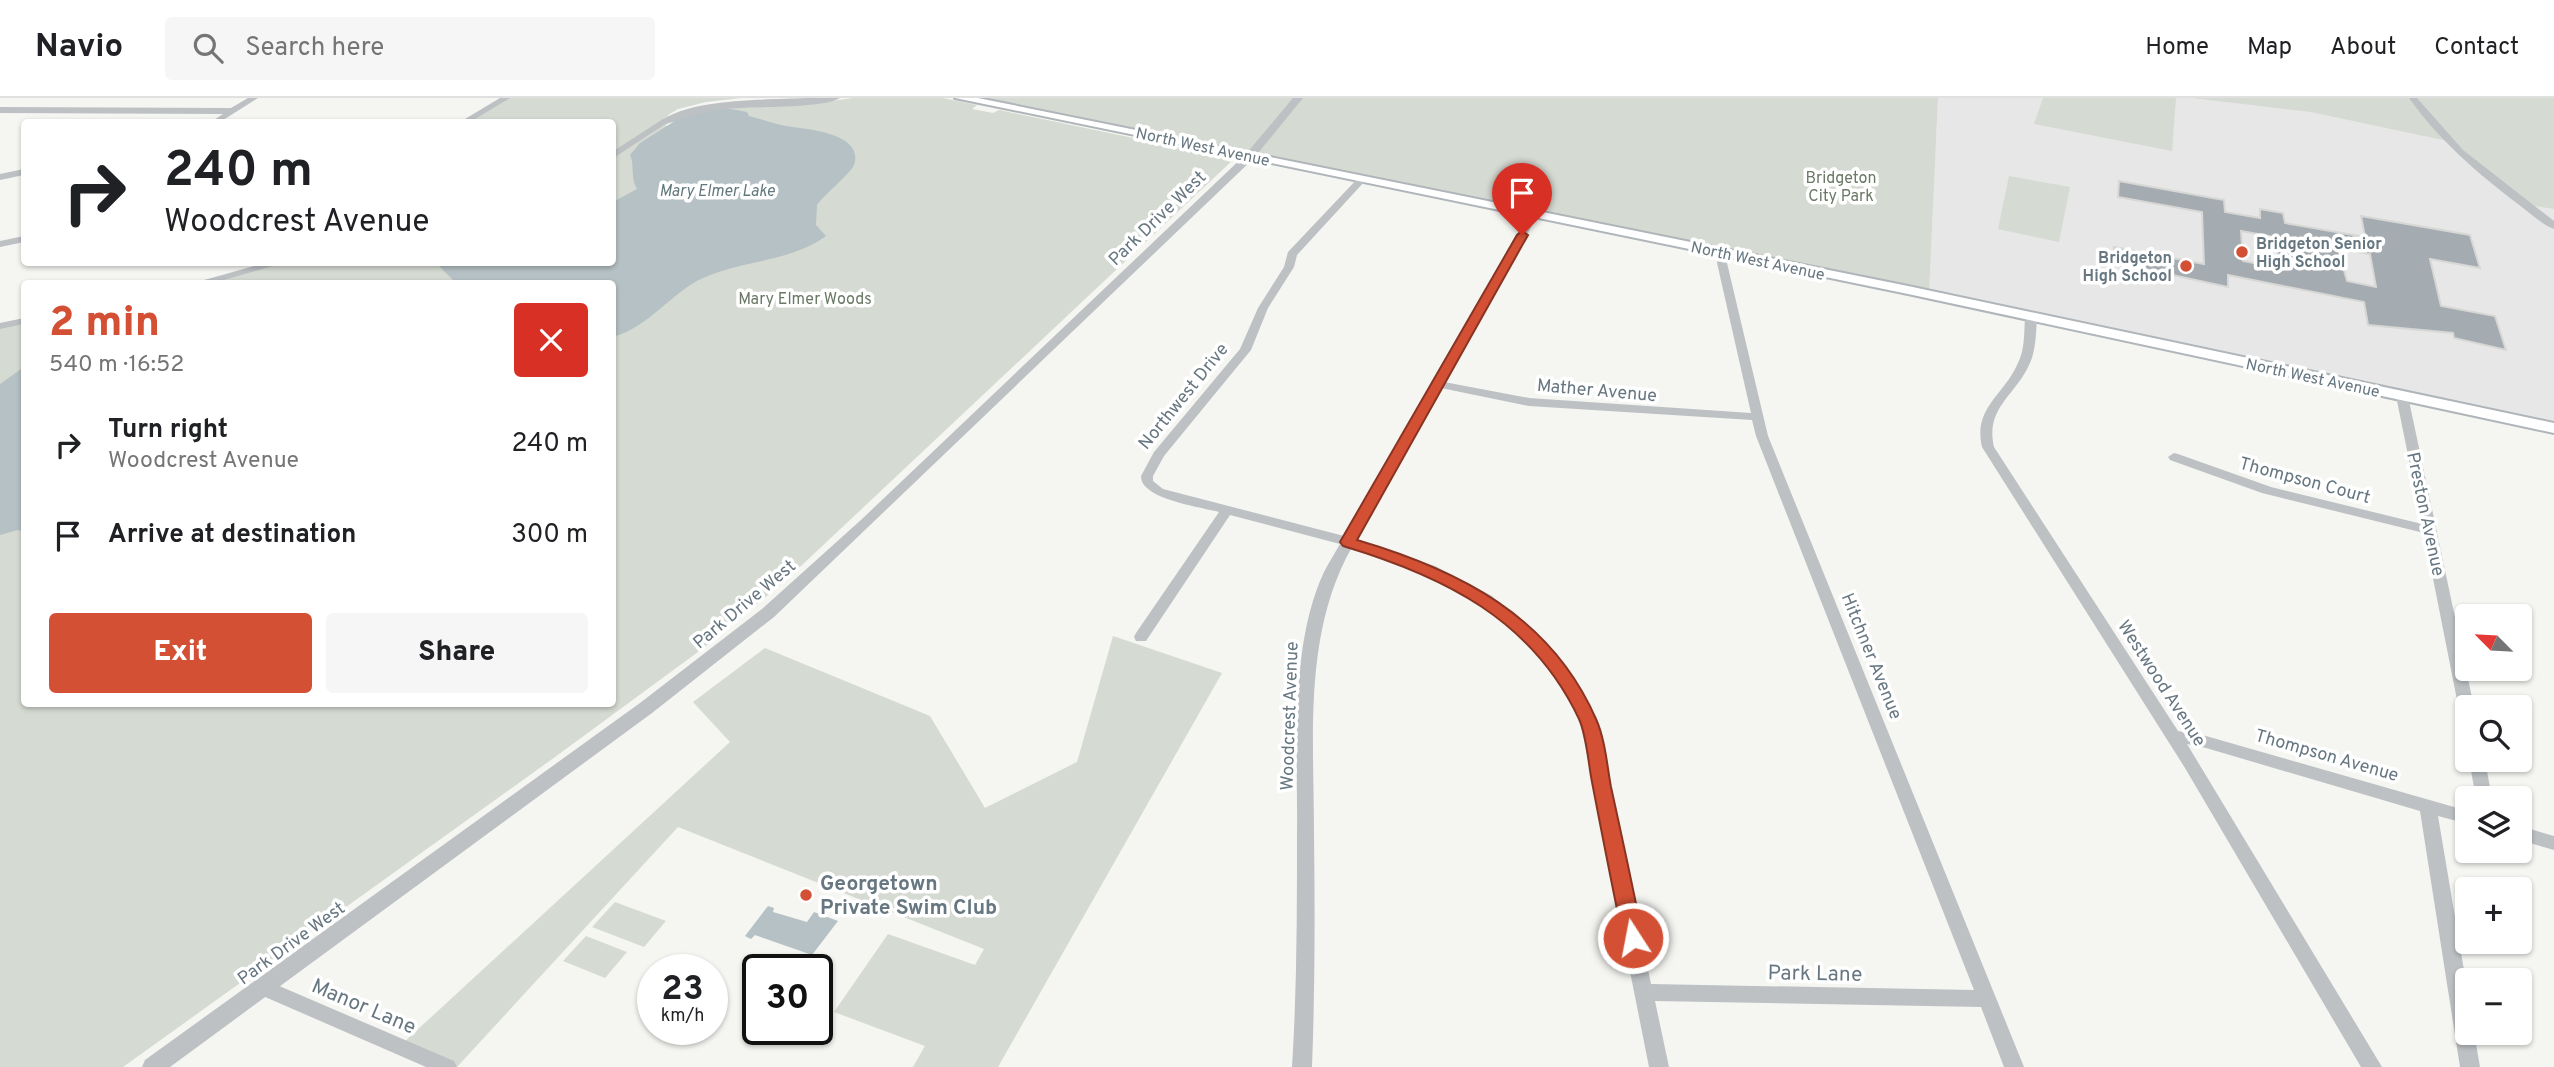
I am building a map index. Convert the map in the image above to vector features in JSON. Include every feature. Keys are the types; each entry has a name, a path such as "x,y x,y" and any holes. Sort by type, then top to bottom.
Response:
{"main road":[{"name":"North West Avenue","path":"961,98 1362,178 2554,428"}],"street":[{"path":"220,119 254,98"},
{"path":"469,119 506,98"},
{"path":"616,153 686,110 711,104 835,98"},
{"name":"Park Drive West","path":"153,1067 646,708 768,613 877,513 1250,156 1298,98"},
{"path":"2413,98 2433,126 2465,158 2554,226"},
{"path":"0,110 234,111"},
{"path":"0,177 21,173"},
{"name":"Northwest Drive","path":"1226,511 1158,492 1147,482 1152,464 1245,350 1263,308 1289,267 1292,254 1362,178"},
{"name":"Woodcrest Avenue","path":"1302,1067 1306,716 1310,636 1322,593 1348,542 1535,214"},
{"path":"0,244 21,240"},
{"name":"Hitchner Avenue","path":"1724,253 1725,276 1756,417 2014,1067"},
{"path":"211,280 266,266"},
{"name":"Westwood Avenue","path":"2031,317 2023,366 1994,405 1984,436 1993,457 2174,736 2372,1067"},
{"path":"0,326 21,322"},
{"name":"Mather Avenue","path":"1437,384 1552,404 1756,417"},
{"name":"Preston Avenue","path":"2402,396 2464,695"},
{"name":"Thompson Court","path":"2174,457 2267,490 2430,530"},
{"path":"1141,637 1226,511 1348,542 1430,569 1487,599 1530,635 1564,677 1588,720 1659,1067"},
{"name":"Thompson Avenue","path":"2174,736 2206,742 2455,814"},
{"path":"2428,806 2470,1067"},
{"path":"2532,837 2554,843"},
{"name":"Manor Lane","path":"263,987 447,1067"},
{"name":"Park Lane","path":"1643,992 1986,999"}],"shaded area":[{"name":"Bridgeton Senior High School","path":"1938,98 2191,98 2310,112 2447,141 2525,205 2554,209 2554,428 1929,295"}],"green space":[{"name":"Mary Elmer Woods","path":"506,98 741,98 678,109 668,115 666,128 714,109 802,105 853,98 943,98 977,105 972,109 993,113 999,110 1234,159 785,581 702,649 123,1067 0,1067 0,328 21,323 21,707 616,707 616,280 206,280 267,266 616,266 616,119 469,119"},
{"name":"Bridgeton City Park","path":"978,98 1938,98 1929,295 1106,126"},
{"path":"2043,98 2176,98 2172,151 2034,124"},
{"path":"2191,98 2554,98 2554,209 2525,205 2447,141 2310,112"},
{"path":"2009,176 2070,187 2059,242 1998,229"},
{"path":"1113,636 1222,673 998,1067 913,1067 925,1046 834,1012 888,934 975,965 984,949 678,827 457,1067 402,1044 730,742 693,702 765,648 930,716 985,808 1077,762"},
{"path":"615,902 666,921 644,947 592,927"},
{"path":"586,936 627,952 605,978 563,961"}],"water":[{"name":"Mary Elmer Lake","path":"725,108 747,112 749,116 777,124 830,134 850,145 855,154 854,165 817,205 816,225 826,236 797,251 703,278 638,326 616,336 616,280 453,280 439,266 616,266 616,200 637,189 630,155 640,143 681,117"},
{"path":"21,369 21,530 0,535 0,384"},
{"path":"768,906 774,908 773,912 807,922 814,912 838,921 813,954 755,935 751,939 745,936"}],"building":[{"name":"Bridgeton High School","path":"2119,181 2224,200 2225,212 2260,218 2260,209 2283,213 2285,223 2365,237 2361,216 2470,235 2480,268 2430,259 2441,306 2495,316 2506,350 2454,338 2453,333 2368,325 2364,302 2228,275 2228,287 2112,262 2114,247 2204,264 2202,212 2118,197","holes":["2241,231 2275,237 2280,268 2243,261","2338,249 2370,254 2376,287 2347,281"]}],"place":[{"name":"Bridgeton Senior High School","path":"2242,252"},
{"name":"Bridgeton High School","path":"2186,266"},
{"name":"Georgetown Private Swim Club","path":"806,895"}],"route":[{"path":"1522,235 1348,542 1404,559 1461,584 1487,599 1511,618 1549,655 1588,720 1633,938"}]}
